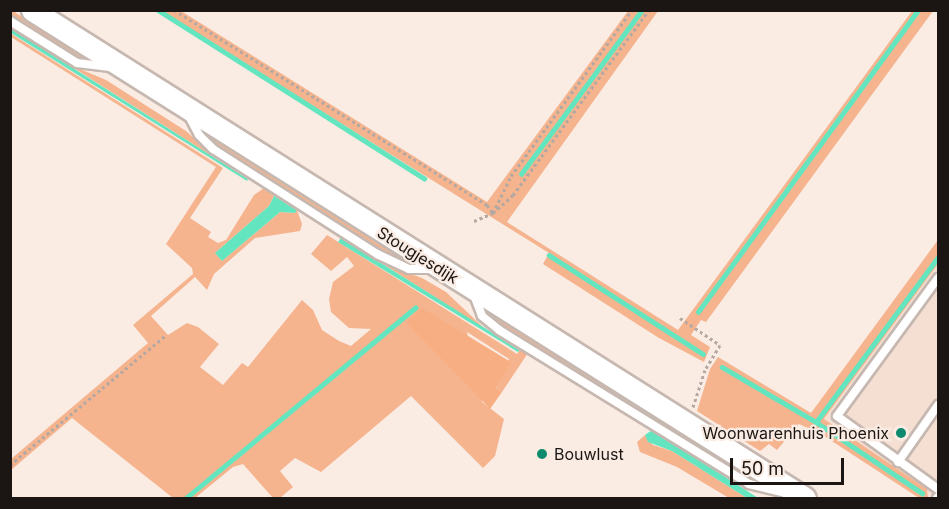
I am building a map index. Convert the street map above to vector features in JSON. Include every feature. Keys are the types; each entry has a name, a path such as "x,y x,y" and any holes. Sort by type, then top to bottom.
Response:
{"street":[{"name":"Stougjesdijk","path":"32,10 117,67 801,496"}],"lane":[{"path":"10,21 77,63 117,67"},
{"path":"939,278 837,416 898,462 939,489"},
{"path":"473,289 479,310 487,321 524,345 748,484 764,491 801,496"},
{"path":"898,462 939,405"}],"path":[{"path":"174,10 487,205 494,213"},
{"path":"494,213 511,176 632,10"},
{"path":"474,221 494,213 518,189 649,10"},
{"path":"680,318 720,345 702,377 689,424"},
{"path":"10,465 166,335"}],"shaded area":[{"path":"10,11 89,60 69,54 11,17"},
{"path":"161,11 181,11 487,202 628,11 658,11 507,222 678,330 912,11 933,11 706,322 701,320 691,335 710,347 704,362 659,338 543,264 549,253"},
{"path":"10,28 248,179 247,181 11,33"},
{"path":"10,33 223,168 190,218 211,232 208,237 218,243 226,240 254,195 264,188 274,196 269,206 215,253 222,261 280,212 295,213 297,210 302,224 300,231 255,238 214,274 207,290 195,277 151,316 168,335 187,323 198,327 219,344 200,367 223,385 242,363 248,367 302,300 313,310 322,330 339,341 351,346 371,329 349,328 331,312 329,299 333,282 354,266 347,257 331,271 311,254 327,235 517,354 520,350 528,353 502,392 496,388 509,359 467,332 482,402 504,419 495,456 483,468 411,396 321,472 295,458 280,471 293,487 280,498 273,498 243,464 233,467 195,498 173,498 72,418 11,470 11,459 148,343 133,325 193,274 192,268 166,244 216,167 11,37"},
{"path":"66,63 106,80 186,131 218,160"},
{"path":"202,131 417,266 366,243 219,149"},
{"path":"274,196 297,210 295,213 280,212 222,261 215,253 269,206"},
{"path":"341,238 520,350 518,352 338,242"},
{"path":"938,240 938,264 824,419 927,489 928,498 919,498 821,434 799,424 777,450 769,444 760,451 697,411 710,369 718,357 811,413"},
{"path":"383,264 422,278 446,292 485,329"},
{"path":"938,264 938,498 928,498 927,489 824,420"},
{"path":"422,308 511,362 496,388 502,392 490,409 406,322"},
{"path":"484,308 759,481 743,476 638,412 503,327"},
{"path":"652,430 758,498 747,498 672,451 648,442 645,435"},
{"path":"645,435 653,445 672,451 747,498 729,498 677,467 640,452 637,442"}],"waterway":[{"path":"158,10 424,178"},
{"path":"521,174 642,10"},
{"path":"698,312 918,10"},
{"path":"549,255 703,354"},
{"path":"816,422 938,257"},
{"path":"186,498 415,308"},
{"path":"722,367 816,422 922,493"}],"place":[{"name":"Woonwarenhuis Phoenix","path":"901,433"},
{"name":"Bouwlust","path":"542,454"}]}
